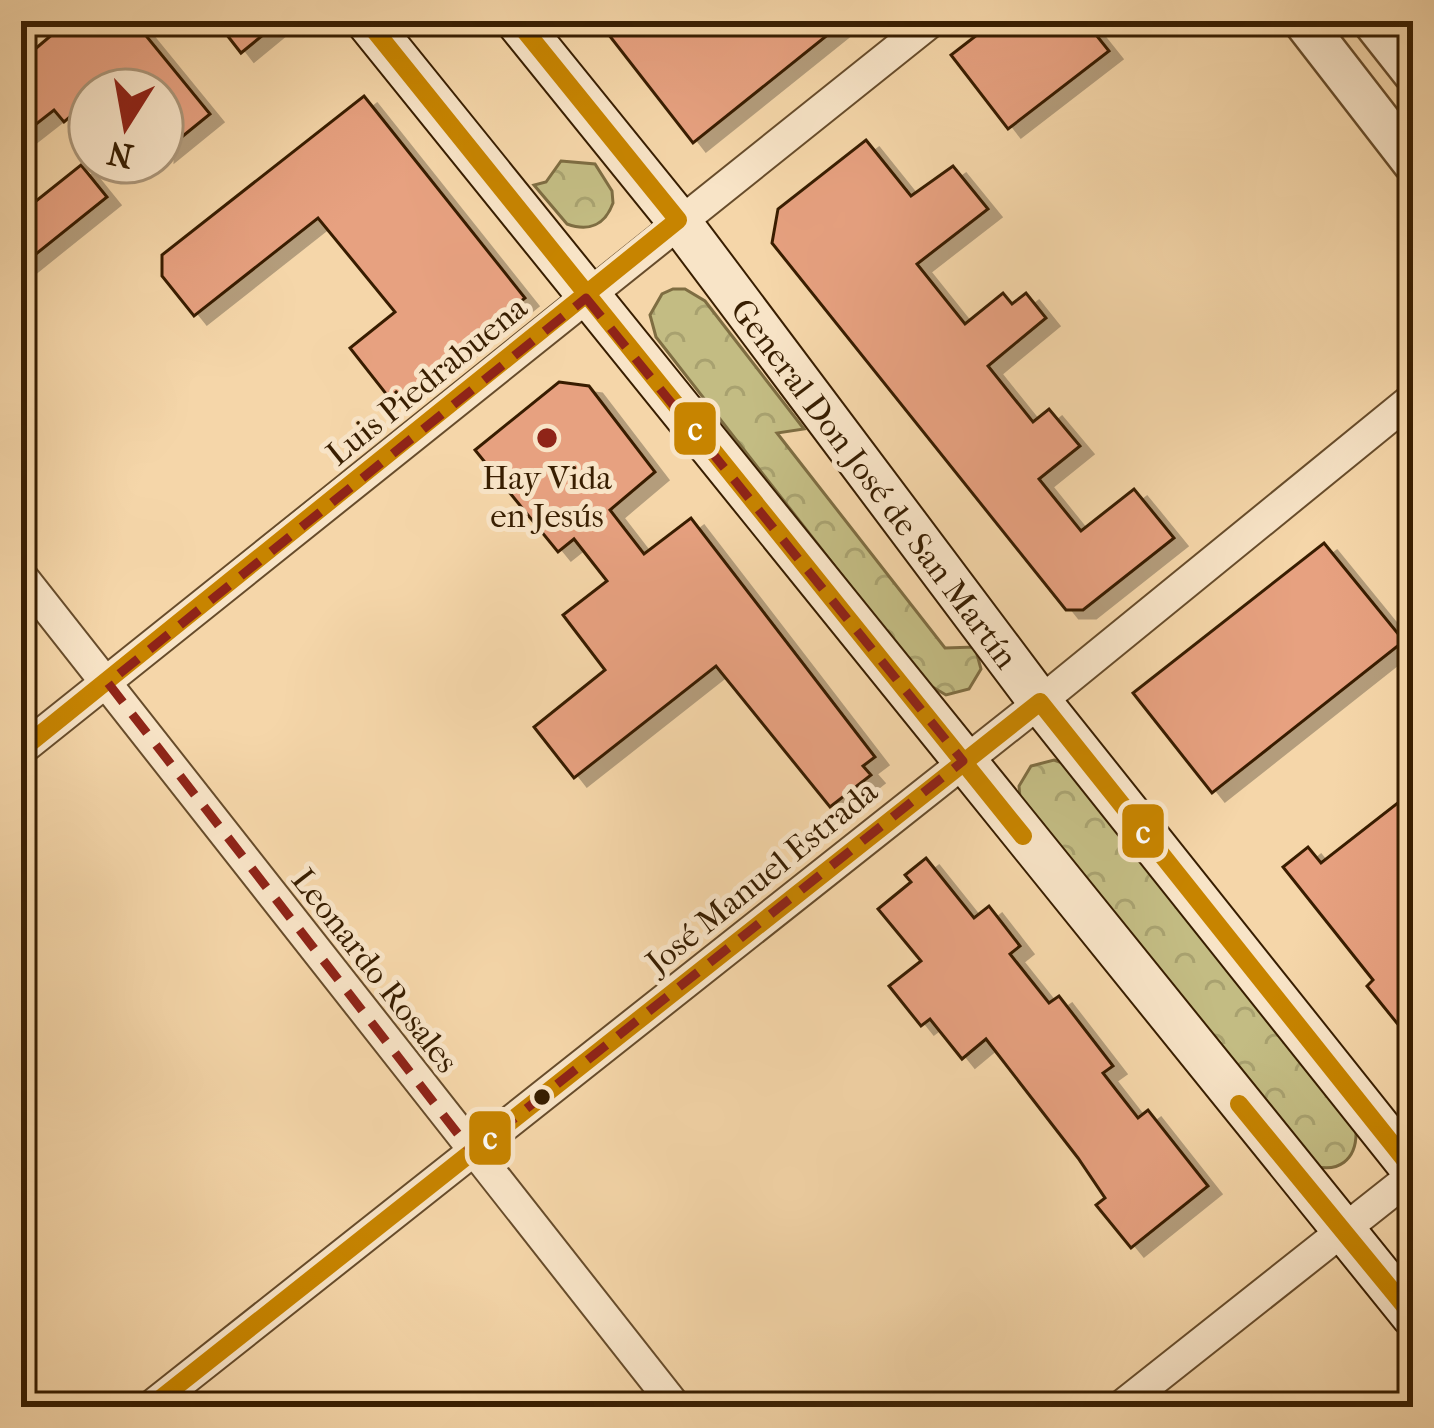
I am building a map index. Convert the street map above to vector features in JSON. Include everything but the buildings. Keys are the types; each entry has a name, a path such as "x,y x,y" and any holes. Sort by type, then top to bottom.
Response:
{"main road":[{"path":"368,21 586,298 1413,1316"},
{"name":"General Don José de San Martín","path":"517,21 678,220 1040,703 1413,1172"}],"street":[{"name":"Luis Piedrabuena","path":"21,750 932,21"},
{"path":"1303,21 1413,163"},
{"path":"1372,21 1413,74"},
{"name":"José Manuel Estrada","path":"150,1407 1040,703 1413,398"},
{"name":"Leonardo Rosales","path":"21,574 676,1407"},
{"path":"1120,1407 1413,1172"}],"highlighted area":[{"path":"586,298 963,761 472,1152 108,683"}],"green space":[{"path":"561,161 595,164 612,191 610,211 595,225 567,224 534,185 546,182"},
{"path":"685,289 705,301 804,429 777,433 945,648 975,647 981,669 969,689 946,695 926,683 656,337 650,315 662,294"},
{"path":"1054,760 1065,764 1356,1131 1353,1150 1344,1162 1330,1168 1311,1165 1020,798 1019,786 1031,766"}],"transit line":[{"name":"c","path":"367,21 1023,836"},
{"name":"c","path":"21,750 678,220 517,21"},
{"name":"c","path":"150,1407 1040,702 1413,1170"},
{"name":"c","path":"1239,1104 1413,1316"}],"place":[{"name":"Hay Vida en Jesús","path":"547,438"}]}
